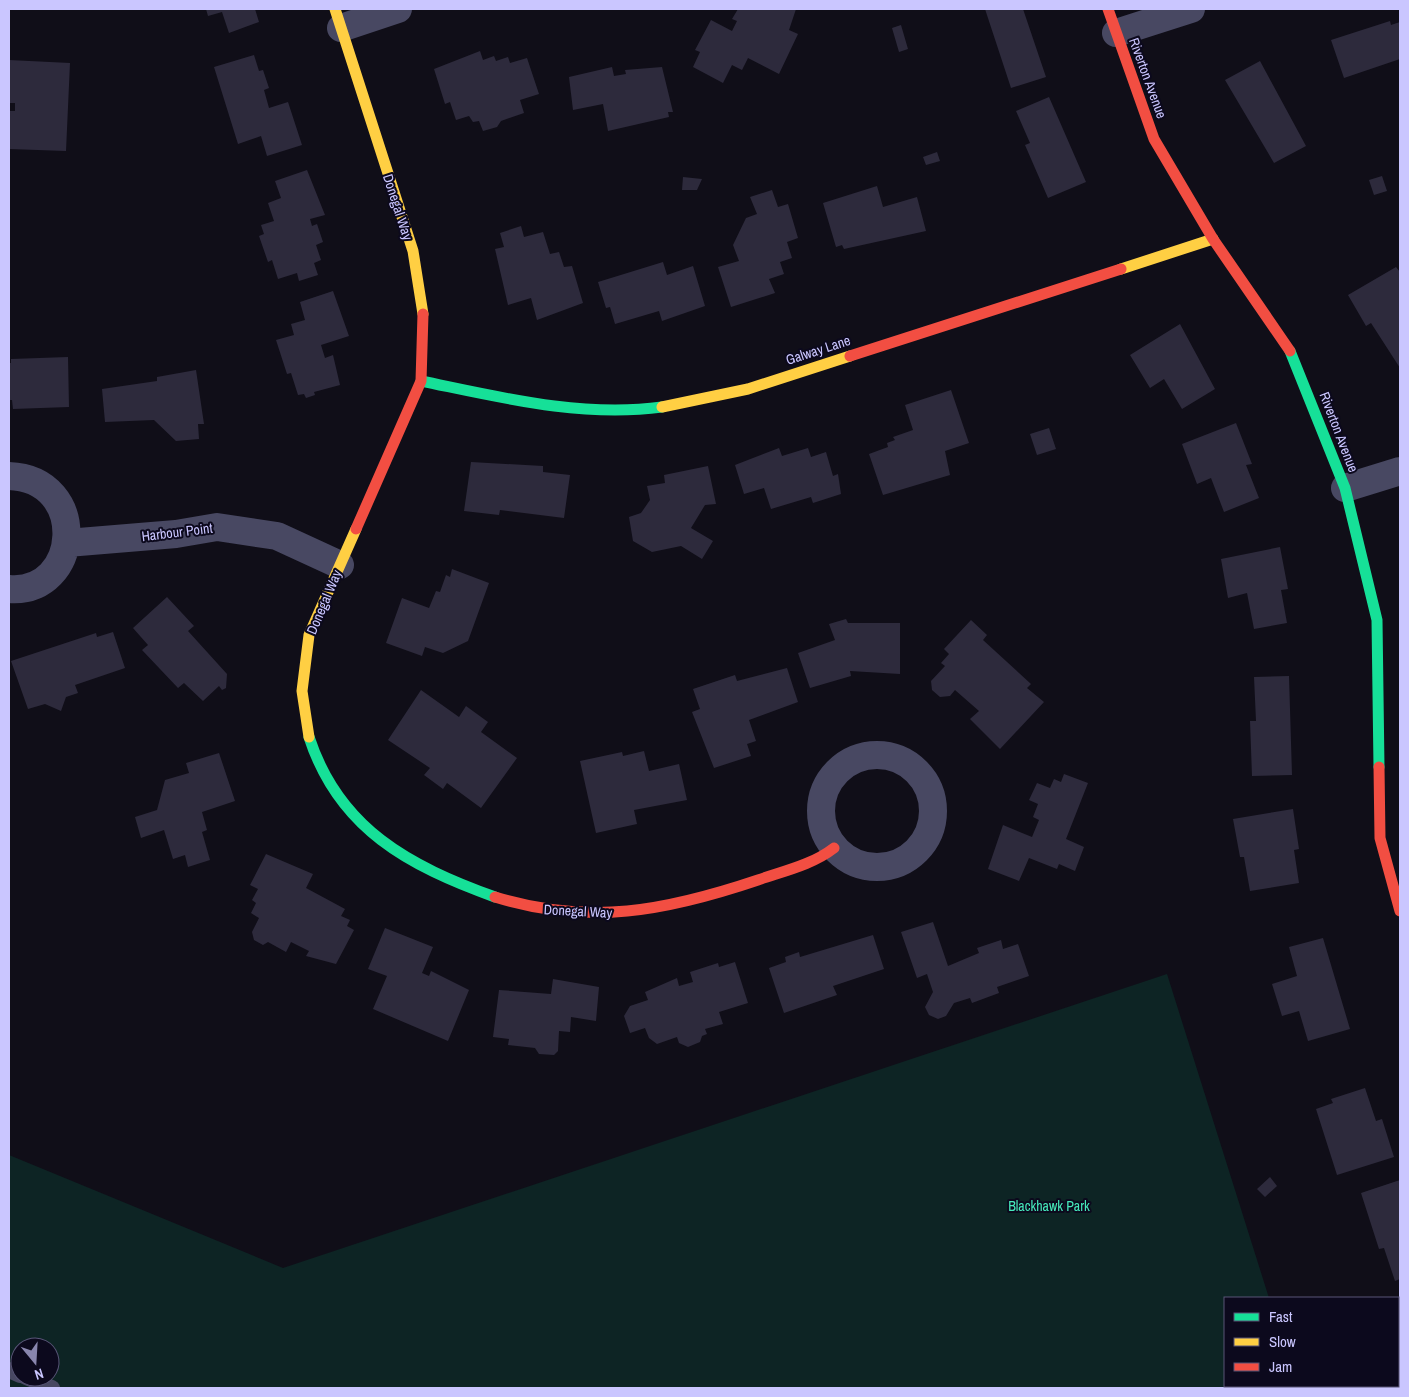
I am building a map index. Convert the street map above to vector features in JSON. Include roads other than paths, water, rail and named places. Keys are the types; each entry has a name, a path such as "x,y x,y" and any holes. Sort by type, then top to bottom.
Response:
{"street":[{"path":"338,18 398,9"},
{"path":"1112,21 1190,9"},
{"name":"Donegal Way","path":"338,18 421,282 425,341 421,382 309,635 302,691 308,730 319,765 338,799 363,826 392,850 446,878 484,894 538,909 604,914 668,907 818,860 834,848"},
{"name":"Riverton Avenue","path":"1112,21 1154,139 1213,239 1293,355 1344,488 1377,620 1380,838 1400,910"},
{"name":"Galway Lane","path":"421,382 562,407 643,409 695,401 748,389 1213,239"},
{"path":"1344,488 1400,470"},
{"path":"9,476 23,477 39,483 53,494 62,509 67,526 67,543 60,560 49,575 34,584 16,590 9,589"},
{"name":"Harbour Point","path":"67,543 176,534 217,527 277,536 340,565"},
{"path":"878,754 894,757 909,765 921,776 929,789 933,805 932,820 927,835 919,849 906,859 892,865 877,868 861,865 846,859 834,848 823,827 821,803 825,787 834,774 847,763 862,756 878,754"}],"park label":[{"name":"Blackhawk Park","path":"1049,1206"}]}
